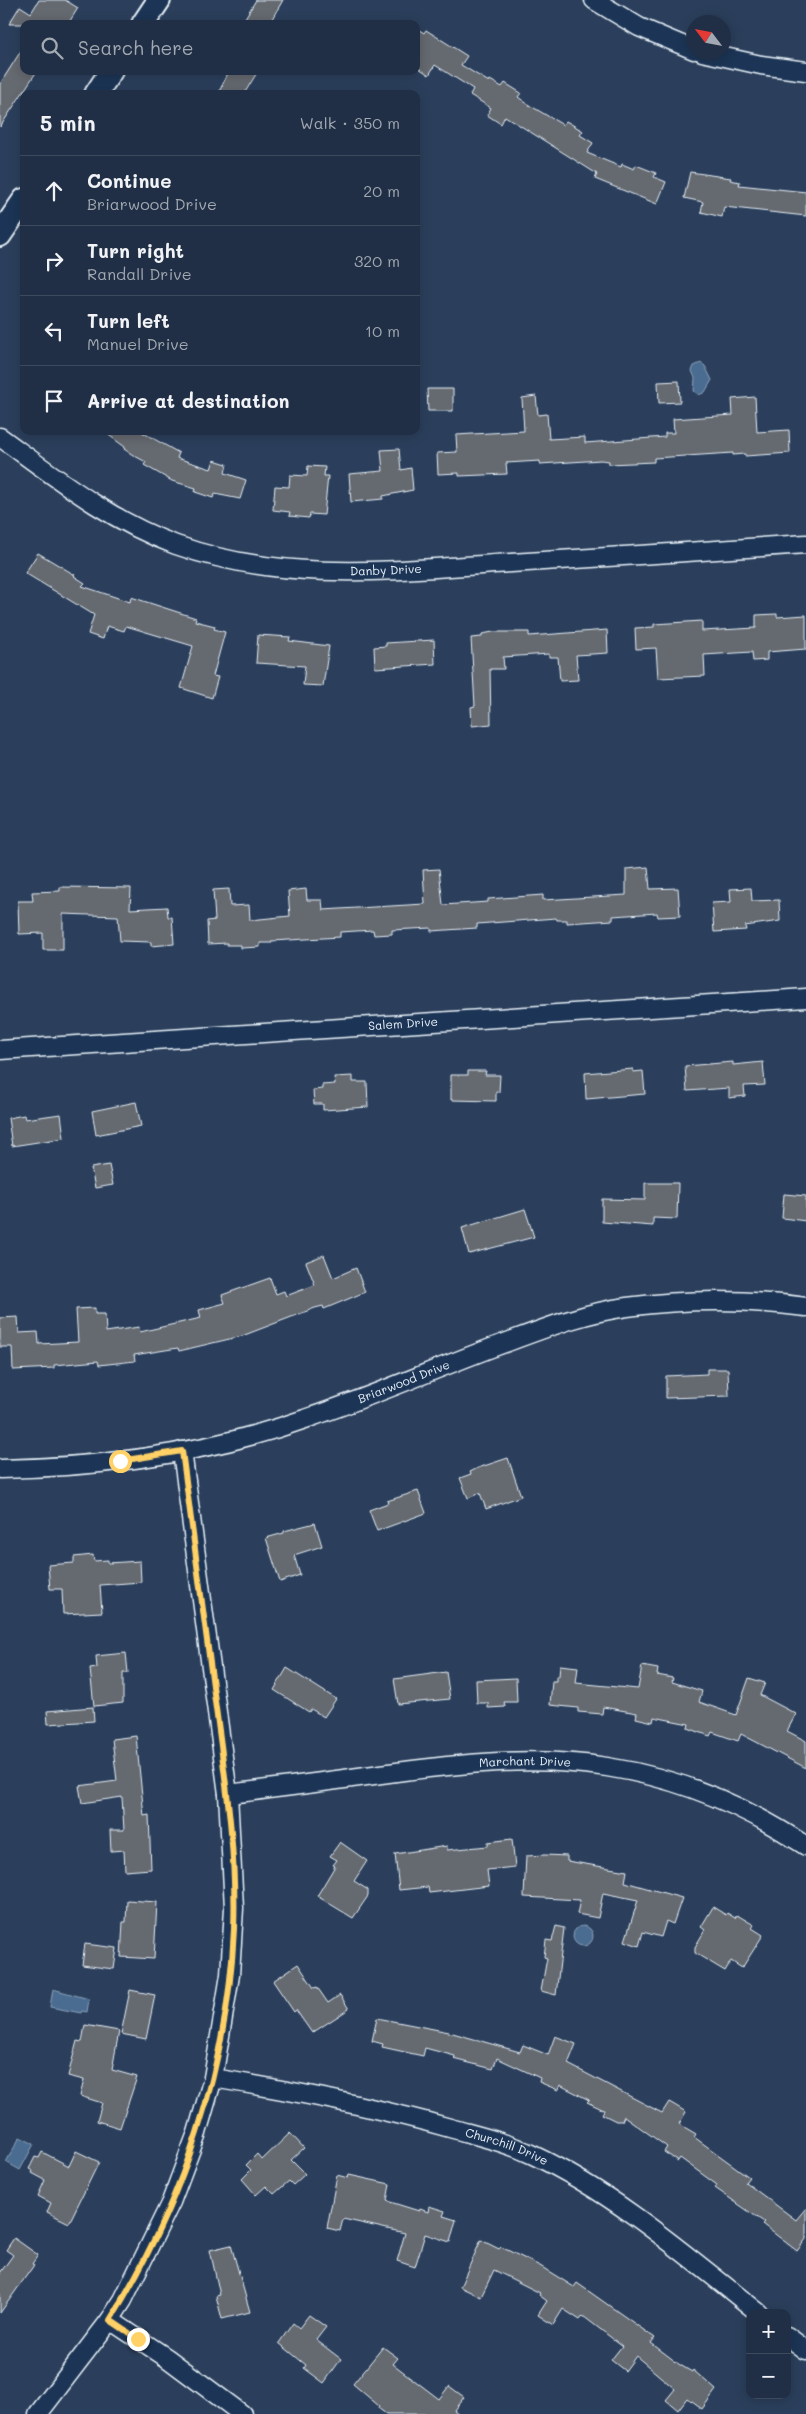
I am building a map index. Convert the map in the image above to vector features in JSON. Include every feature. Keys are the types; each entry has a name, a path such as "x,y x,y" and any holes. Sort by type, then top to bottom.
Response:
{"street":[{"path":"146,20 159,0"},
{"path":"594,0 639,27 686,47"},
{"path":"731,59 806,71"},
{"path":"99,90 108,75"},
{"path":"0,235 20,206"},
{"name":"Danby Drive","path":"0,437 69,488 120,519 144,531 195,551 240,564 272,569 377,571 806,544"},
{"name":"Salem Drive","path":"0,1050 806,998"},
{"name":"Briarwood Drive","path":"0,1469 88,1465 182,1451 241,1438 307,1419 533,1332 606,1311 626,1307 695,1301 739,1301 806,1307"},
{"path":"38,2414 110,2320 123,2300 171,2202 197,2133 213,2078 230,1975 234,1930 234,1887 228,1794 182,1451"},
{"name":"Marchant Drive","path":"228,1794 452,1765 519,1762 573,1763 636,1773 696,1790 748,1811 806,1846"},
{"name":"Churchill Drive","path":"213,2078 296,2092 394,2112 493,2140 532,2155 582,2182 629,2212 754,2309"},
{"path":"110,2320 174,2363 242,2414"},
{"path":"791,2339 806,2350"}],"water":[{"path":"701,363 705,366 712,380 705,392 699,395 694,391 695,378 692,371 694,366"},
{"path":"579,1926 587,1926 593,1932 593,1940 587,1946 579,1946 573,1940 573,1932"},
{"path":"53,1989 89,1999 87,2012 82,2011 81,2013 50,2007"},
{"path":"20,2137 34,2144 20,2170 6,2162"}],"building":[{"path":"39,0 65,0 78,8 70,20 20,20 20,24 9,24 20,6 31,13"},
{"path":"256,0 283,0 271,20 248,20 245,18"},
{"path":"420,30 424,33 426,30 467,56 461,65 489,82 490,80 502,87 505,83 521,93 518,97 529,105 563,125 566,121 583,131 580,135 593,143 587,153 621,167 622,164 634,169 636,165 656,173 654,177 666,182 657,204 595,179 597,174 505,116 501,124 487,115 491,108 470,95 473,89 435,65 429,75 420,69"},
{"path":"20,52 20,75 34,75 24,90 20,90 20,97 0,127 0,84"},
{"path":"227,75 256,75 246,90 220,90"},
{"path":"690,172 731,178 730,180 740,182 739,185 806,192 806,216 724,207 722,217 701,212 703,202 684,198"},
{"path":"679,381 680,402 659,403 658,382"},
{"path":"427,389 453,389 453,411 428,411"},
{"path":"536,396 538,415 547,414 549,439 585,437 585,443 665,437 665,433 674,433 673,419 733,415 732,399 755,397 757,432 789,430 790,453 745,456 745,454 733,455 733,453 654,458 654,462 609,464 609,461 601,460 540,464 540,461 506,463 507,474 459,476 459,473 438,474 437,453 457,452 456,435 524,431 522,398"},
{"path":"108,435 147,435 179,453 177,458 211,469 214,460 227,464 225,473 246,480 240,499 215,494 213,498 195,492 196,488 172,481 144,465 146,462 124,449 125,447"},
{"path":"399,449 401,470 411,468 413,490 383,496 383,499 351,502 349,474 383,471 381,450"},
{"path":"308,466 325,467 324,476 328,476 324,515 310,514 309,518 289,516 290,512 273,510 275,486 289,487 290,475 307,476"},
{"path":"38,553 75,575 85,583 82,586 130,602 131,597 196,618 195,621 215,626 214,629 225,632 213,676 218,677 212,698 181,688 193,646 126,626 124,631 107,626 103,639 88,634 94,615 25,573"},
{"path":"777,614 777,617 806,615 806,649 767,652 767,660 753,661 752,652 704,655 705,676 658,678 656,648 636,649 635,628 654,627 654,624 702,621 702,631 756,628 756,615"},
{"path":"607,630 608,653 576,655 578,680 560,681 558,657 549,657 549,654 503,657 504,669 490,669 491,724 472,726 471,707 475,706 471,638 482,637 482,634 493,632 529,632 529,636"},
{"path":"258,635 290,637 289,641 329,646 323,686 303,685 305,666 256,663"},
{"path":"434,640 435,664 375,668 374,647 386,646 386,643"},
{"path":"648,867 650,889 678,888 680,916 658,917 657,913 613,916 613,920 567,923 567,920 557,920 556,918 477,924 477,928 431,931 431,928 392,930 392,934 374,935 373,930 340,932 340,937 272,941 272,943 260,943 260,947 241,948 241,945 227,945 227,943 208,944 207,921 215,920 213,890 229,889 230,906 249,905 250,920 290,916 288,891 306,889 307,900 322,900 323,910 425,904 423,870 439,869 443,905 543,895 543,900 626,895 626,869"},
{"path":"60,887 131,888 130,909 167,907 168,917 172,917 174,944 151,946 151,942 120,941 118,916 63,914 63,950 43,950 43,933 19,934 18,901 33,901 32,892 60,891"},
{"path":"751,888 752,901 779,900 780,921 745,926 746,930 714,932 712,903 731,902 730,889"},
{"path":"733,1062 733,1065 763,1062 765,1085 744,1086 745,1096 729,1098 729,1088 687,1091 685,1066"},
{"path":"633,1069 633,1072 643,1071 645,1094 586,1099 585,1073"},
{"path":"468,1071 486,1071 485,1075 500,1075 499,1092 496,1092 496,1101 451,1100 451,1075 468,1075"},
{"path":"353,1076 353,1082 367,1082 368,1107 323,1110 323,1104 314,1104 313,1090 322,1089 322,1085 335,1084 334,1077"},
{"path":"136,1102 141,1126 96,1135 92,1111"},
{"path":"61,1114 64,1138 12,1146 8,1118 24,1115 25,1119"},
{"path":"109,1165 113,1185 95,1188 91,1168"},
{"path":"645,1183 678,1183 677,1219 653,1218 653,1226 602,1222 602,1199 645,1200"},
{"path":"784,1194 806,1196 806,1221 782,1218"},
{"path":"525,1209 534,1237 469,1254 462,1228"},
{"path":"324,1255 333,1278 356,1268 365,1292 324,1309 323,1306 315,1308 242,1336 179,1351 178,1348 134,1355 135,1361 99,1365 98,1361 54,1365 54,1368 13,1370 12,1347 0,1347 0,1318 18,1317 19,1333 38,1332 39,1344 78,1342 76,1309 95,1308 95,1314 105,1314 106,1332 139,1327 140,1332 201,1318 199,1310 225,1303 222,1295 270,1278 276,1294 284,1291 286,1296 315,1285 306,1262"},
{"path":"707,1369 728,1369 729,1396 666,1398 666,1376 707,1374"},
{"path":"508,1458 521,1496 486,1509 480,1493 468,1498 460,1478 471,1474 470,1472 478,1468"},
{"path":"418,1491 426,1513 377,1531 369,1510 388,1503 387,1501"},
{"path":"315,1523 322,1546 294,1555 300,1575 280,1582 266,1538"},
{"path":"93,1555 94,1561 108,1560 108,1563 140,1561 141,1582 100,1585 102,1612 63,1614 62,1589 50,1589 48,1565 74,1563 74,1557"},
{"path":"126,1653 128,1673 123,1673 123,1703 94,1706 90,1669 97,1668 96,1656"},
{"path":"560,1665 578,1667 576,1683 638,1689 642,1666 658,1669 657,1675 673,1678 672,1682 702,1691 699,1702 736,1715 749,1678 765,1683 760,1695 796,1714 787,1731 806,1741 806,1768 741,1734 738,1741 712,1732 710,1736 688,1728 689,1724 654,1717 653,1722 636,1718 637,1713 603,1707 602,1714 578,1712 578,1708 550,1705 552,1681 556,1681 556,1676 559,1676"},
{"path":"287,1668 336,1699 324,1717 311,1709 309,1712 274,1690"},
{"path":"446,1672 450,1699 398,1704 394,1679"},
{"path":"516,1678 517,1702 504,1702 505,1707 488,1708 488,1703 477,1703 476,1680"},
{"path":"93,1707 94,1721 48,1724 47,1711"},
{"path":"136,1736 144,1816 149,1815 151,1869 125,1871 124,1850 111,1851 110,1830 124,1830 122,1797 82,1803 79,1786 117,1781 112,1739"},
{"path":"512,1839 515,1867 487,1870 489,1886 429,1893 428,1887 399,1890 395,1854 447,1846 447,1850 488,1846 488,1842"},
{"path":"340,1842 367,1861 354,1881 368,1890 368,1896 353,1918 317,1896 335,1866 333,1865 337,1860 330,1856"},
{"path":"526,1856 567,1856 567,1861 627,1871 625,1882 682,1898 673,1924 666,1921 661,1937 643,1932 639,1946 625,1941 638,1900 603,1893 598,1918 577,1914 580,1900 524,1897"},
{"path":"127,1900 157,1902 154,1959 121,1957 123,1922 126,1922"},
{"path":"713,1907 735,1918 737,1915 754,1925 752,1928 763,1935 742,1968 731,1961 725,1971 695,1953 695,1947 705,1930 701,1927"},
{"path":"556,1926 564,1928 556,1995 541,1991 547,1958 544,1957 546,1940 552,1941"},
{"path":"85,1944 117,1948 114,1969 82,1965"},
{"path":"298,1964 314,1988 317,1987 328,2003 340,1995 349,2009 312,2033 296,2010 294,2012 273,1981"},
{"path":"130,1990 155,1995 146,2039 121,2034"},
{"path":"377,2018 449,2032 520,2052 523,2045 548,2055 555,2036 576,2044 568,2064 662,2113 669,2102 686,2112 679,2124 696,2134 694,2137 749,2177 745,2182 796,2220 806,2208 806,2239 797,2251 762,2224 764,2222 715,2188 717,2185 680,2158 678,2161 664,2152 667,2147 624,2116 622,2121 616,2121 602,2114 604,2110 587,2102 589,2100 560,2085 558,2090 539,2082 540,2078 497,2058 493,2069 454,2059 455,2056 425,2048 423,2056 382,2047 383,2044 372,2041"},
{"path":"85,2025 119,2031 112,2070 137,2077 120,2128 97,2121 102,2103 80,2096 84,2080 68,2076 77,2041 82,2042"},
{"path":"290,2133 304,2148 291,2160 305,2174 293,2185 289,2181 274,2194 266,2186 256,2195 242,2179 251,2170 246,2165 257,2154 262,2160"},
{"path":"76,2151 99,2162 69,2223 47,2212 51,2203 38,2196 45,2180 32,2173 33,2171 29,2169 35,2157 39,2158 42,2152 69,2166"},
{"path":"337,2175 348,2178 349,2175 390,2184 387,2201 419,2211 420,2209 428,2212 429,2206 445,2211 443,2216 456,2220 450,2242 425,2234 415,2267 397,2261 405,2233 343,2219 340,2231 327,2228"},
{"path":"14,2238 38,2255 32,2264 34,2265 0,2313 0,2273 13,2255 6,2250"},
{"path":"481,2240 499,2249 501,2247 540,2266 574,2287 577,2283 655,2338 651,2343 680,2365 692,2372 693,2370 716,2390 702,2409 687,2398 678,2410 666,2400 675,2389 636,2356 625,2371 611,2360 622,2346 583,2316 580,2320 563,2309 553,2325 538,2315 547,2301 539,2295 540,2293 494,2270 481,2297 460,2287"},
{"path":"231,2245 250,2312 222,2319 216,2296 220,2295 210,2250"},
{"path":"309,2315 326,2327 316,2340 341,2359 324,2383 304,2368 306,2365 279,2343 293,2323 299,2328"},
{"path":"383,2347 398,2358 393,2364 439,2399 449,2386 464,2397 454,2410 459,2414 386,2414 378,2408 379,2406 353,2384"}],"route":[{"path":"120,1461 182,1451 228,1794 234,1887 234,1930 230,1975 213,2078 203,2113 191,2152 171,2202 123,2300 110,2320 138,2339"}]}
